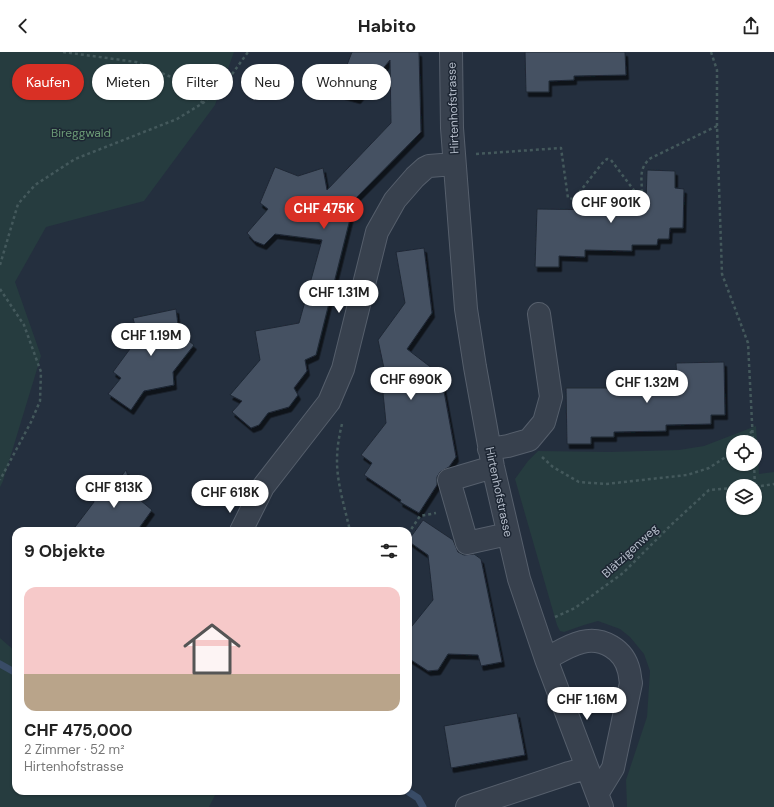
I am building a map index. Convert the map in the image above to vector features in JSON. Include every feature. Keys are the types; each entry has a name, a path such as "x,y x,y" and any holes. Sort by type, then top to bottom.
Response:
{"street":[{"name":"Hirtenhofstrasse","path":"451,52 452,128 463,159 466,308 491,458 519,579 546,659 600,801"},
{"name":"Hirtenhofstrasse","path":"243,527 264,487 329,402 343,369 378,232 395,200 425,168 463,159"},
{"path":"508,534 467,543 448,480 491,458 508,446 528,440 544,422 551,397 539,314"},
{"path":"546,659 582,642 599,641 614,648 621,654 629,670 631,683 613,768 600,801"},
{"path":"467,807 587,768"}],"path":[{"path":"63,52 136,62 171,77 203,103"},
{"path":"0,265 18,204 35,185 75,159 177,119 203,103 225,84 248,52"},
{"path":"711,52 717,70 717,126 722,274 748,343 752,435"},
{"path":"463,159 561,148 568,198 574,199 607,159 611,160 636,193 639,194 642,193 642,168 645,162 717,126"},
{"path":"0,289 24,325 42,372 40,401 31,422 0,480"},
{"path":"342,422 338,442 337,461 339,484 349,527"},
{"path":"748,435 752,430"},
{"path":"526,441 553,467 579,482 606,484 687,475 708,468 726,456"},
{"path":"762,486 774,484"},
{"name":"Blätzigenweg","path":"534,623 575,608 623,573 671,525 709,490 726,489"},
{"path":"412,528 420,516 457,507"}],"green space":[{"name":"Bireggwald","path":"0,52 234,52 230,64 172,64 172,100 217,100 215,105 144,201 46,227 15,282 41,356 0,487"},
{"path":"756,426 757,435 733,435"},
{"path":"726,438 726,471 759,471 759,474 774,472 774,807 627,807 626,780 647,717 650,671 644,654 630,637 620,629 598,621 564,632 560,631 515,479 528,461 538,451 610,452 679,450 704,446"},
{"path":"0,638 12,648 12,795 215,795 209,807 0,807"}],"building":[{"path":"352,52 419,52 421,132 355,199 316,355 305,360 307,371 294,388 298,395 289,407 268,413 259,425 251,428 232,412 242,401 230,395 260,360 255,331 299,323 322,240 275,234 264,245 254,241 247,233 268,209 260,203 275,167 298,176 323,168 327,190 391,123 390,60 387,64 347,64"},
{"path":"525,52 625,52 626,75 574,76 574,80 549,81 549,92 526,92"},
{"path":"647,170 675,171 675,188 684,189 683,228 670,228 669,239 658,239 657,245 632,245 632,251 585,250 585,257 559,256 559,267 535,267 537,209 606,210 607,202 646,203"},
{"path":"424,248 432,313 407,349 441,375 456,457 449,467 440,472 437,477 437,485 419,513 400,502 401,500 364,475 372,463 361,455 386,423 383,393 389,392 378,340 405,303 396,252"},
{"path":"176,309 179,333 194,345 173,372 174,385 144,391 131,410 108,394 121,378 113,372 138,338 133,318"},
{"path":"724,362 725,415 711,415 711,424 666,425 666,431 614,432 614,437 591,437 591,444 567,444 566,388 633,388 633,382 677,381 676,363"},
{"path":"126,470 134,495 152,510 140,527 75,527 94,502 89,486 117,482"},
{"path":"423,520 453,540 458,552 464,555 474,554 481,559 502,662 481,666 478,655 448,654 438,670 428,671 412,661 412,626 433,600 428,555 412,544 412,535"},
{"path":"517,713 525,755 451,768 444,726"}],"waterway":[{"path":"0,664 12,671"},
{"path":"412,794 418,798 423,807"}]}
